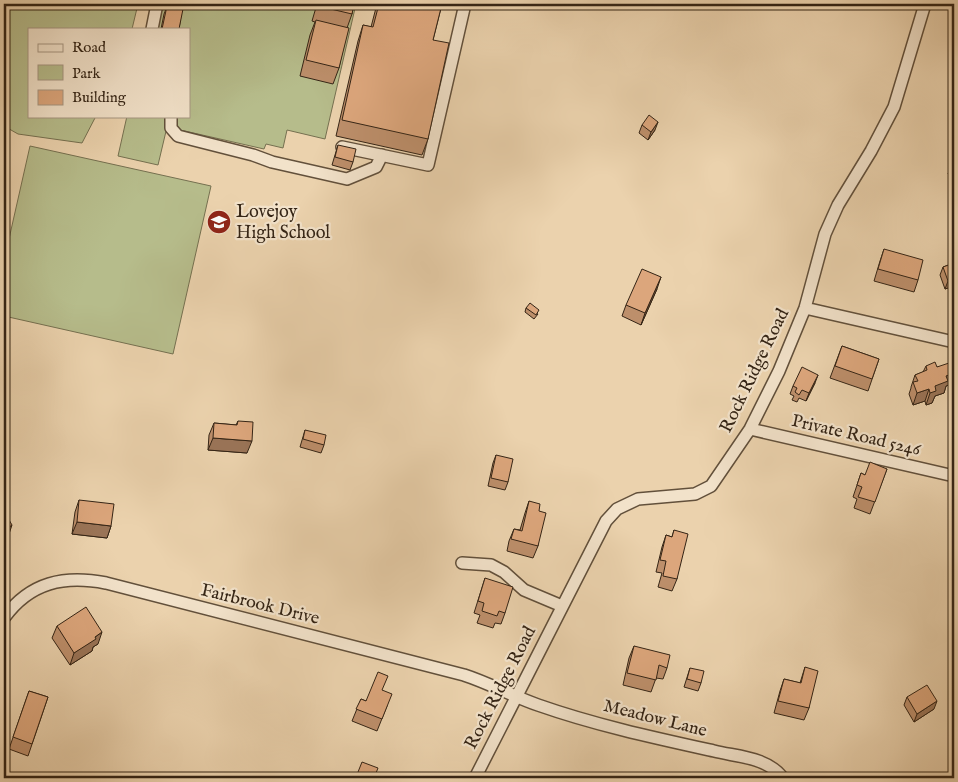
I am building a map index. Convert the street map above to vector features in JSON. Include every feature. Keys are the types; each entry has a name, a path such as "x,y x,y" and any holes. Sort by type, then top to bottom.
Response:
{"street":[{"path":"152,28 157,4"},
{"path":"338,146 428,165 465,4"},
{"name":"Rock Ridge Road","path":"475,778 606,521 617,509 638,499 695,494 712,486 750,429 779,370 805,308 825,234 838,205 871,151 894,107 925,4"},
{"path":"171,118 171,128 178,136 253,155 272,162 347,179 376,167 382,155"},
{"path":"805,308 954,342"},
{"name":"Private Road 5246","path":"750,429 954,476"},
{"path":"462,563 490,565 504,572 524,590 562,606"},
{"name":"Fairbrook Drive","path":"4,618 12,606 40,586 63,580 89,580 464,675 481,680 516,697"},
{"name":"Meadow Lane","path":"516,697 619,729 716,752 756,759 770,767 783,778"}],"green space":[{"path":"4,4 138,4 132,28 28,28 28,118 95,118 82,143 18,134 4,126"},
{"path":"153,4 356,4 325,139 287,130 283,148 266,144 264,149 167,127 158,165 118,156 127,118 190,118 190,28 147,28"},
{"path":"30,146 211,186 173,354 4,316 4,261"}],"building":[{"path":"319,4 354,4 352,14 318,6"},
{"path":"379,4 442,4 433,40 449,43 428,139 342,120 363,25 373,27"},
{"path":"167,6 183,9 179,28 162,28"},
{"path":"316,20 349,28 339,68 306,60"},
{"path":"649,115 658,122 651,132 642,125"},
{"path":"338,145 356,149 353,162 335,157"},
{"path":"884,249 923,260 918,280 878,269"},
{"path":"954,263 954,279 948,281 943,267"},
{"path":"642,269 661,277 645,313 626,305"},
{"path":"530,303 539,310 536,315 526,308"},
{"path":"842,346 879,359 872,379 835,366"},
{"path":"935,362 937,367 952,362 954,373 946,376 948,381 935,386 936,391 930,393 929,389 917,393 913,382 918,381 915,375 927,370 926,366"},
{"path":"802,367 818,375 809,393 802,390 799,395 795,392 797,388 793,386"},
{"path":"238,421 253,422 252,441 213,438 214,423 237,425"},
{"path":"305,430 326,435 324,445 303,439"},
{"path":"496,455 513,459 508,482 491,478"},
{"path":"870,462 887,469 875,502 858,497 862,487 857,485 861,473 865,475"},
{"path":"79,500 114,504 111,526 77,522"},
{"path":"529,501 540,504 539,511 546,513 538,546 511,539 514,529 522,531"},
{"path":"4,502 9,510 5,513 12,525 4,531"},
{"path":"674,530 688,534 677,579 663,576 666,561 660,560 666,535 672,537"},
{"path":"485,578 513,587 505,613 499,611 497,616 482,611 484,603 478,601"},
{"path":"86,607 102,632 95,637 96,639 74,653 57,626"},
{"path":"634,646 670,655 667,668 659,665 656,680 627,673"},
{"path":"805,667 818,671 809,708 778,701 784,679 801,683"},
{"path":"690,668 704,671 701,683 687,679"},
{"path":"378,672 388,676 382,690 392,694 382,719 356,709 361,699 366,701"},
{"path":"927,685 937,701 917,714 907,697"},
{"path":"29,691 48,697 32,744 13,737"},
{"path":"362,762 378,768 374,778 356,777"},
{"path":"717,775 733,778 716,778"}],"place":[{"name":"Lovejoy High School","path":"219,222"}]}
